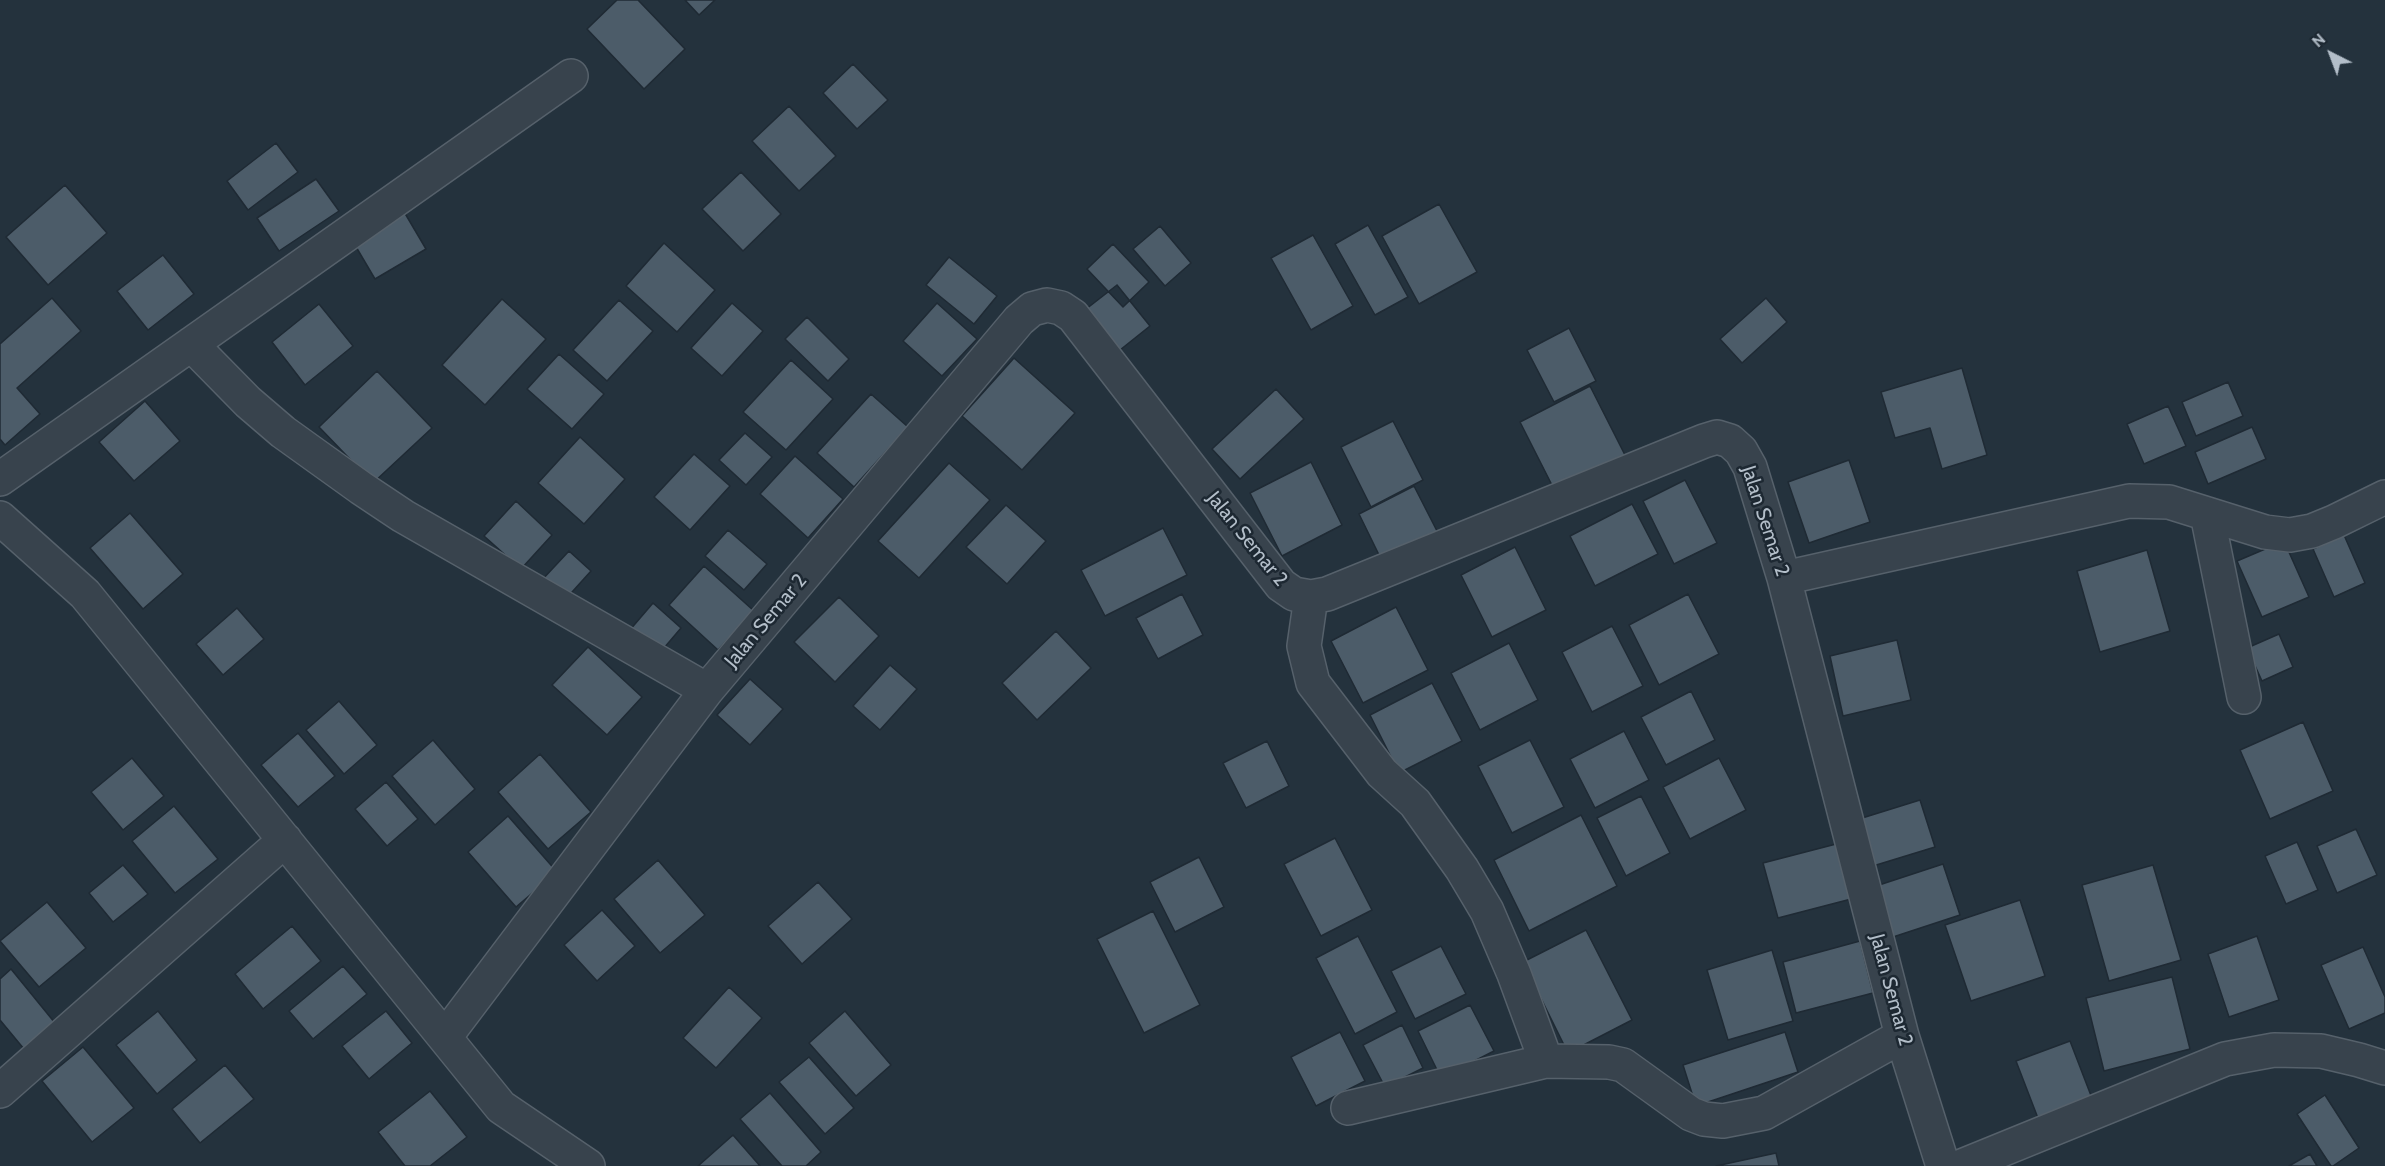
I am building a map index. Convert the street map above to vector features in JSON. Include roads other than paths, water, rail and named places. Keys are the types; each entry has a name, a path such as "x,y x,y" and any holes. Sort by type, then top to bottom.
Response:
{"street":[{"path":"0,479 571,76"},
{"name":"Jalan Semar 2","path":"445,1037 707,690 1019,320 1032,309 1047,305 1061,308 1073,316 1281,585 1294,594 1311,597 1327,594 1704,441 1717,437 1730,441 1741,451 1750,467 1784,578 1902,1036 1943,1166"},
{"path":"191,344 248,402 361,488 404,516 707,690"},
{"path":"1784,578 2129,501 2169,502 2265,532 2290,535 2312,531 2385,497"},
{"path":"2207,514 2244,697"},
{"path":"0,518 85,594 501,1107 588,1166"},
{"path":"1311,597 1304,646 1313,683 1382,774 1415,803 1462,869 1487,911 1514,974 1546,1061"},
{"path":"0,1091 285,840"},
{"path":"1348,1108 1546,1061 1609,1062 1623,1065 1691,1114 1704,1119 1723,1121 1764,1113 1902,1036"},
{"path":"1962,1166 2225,1059 2274,1050 2321,1051 2385,1068"}]}
